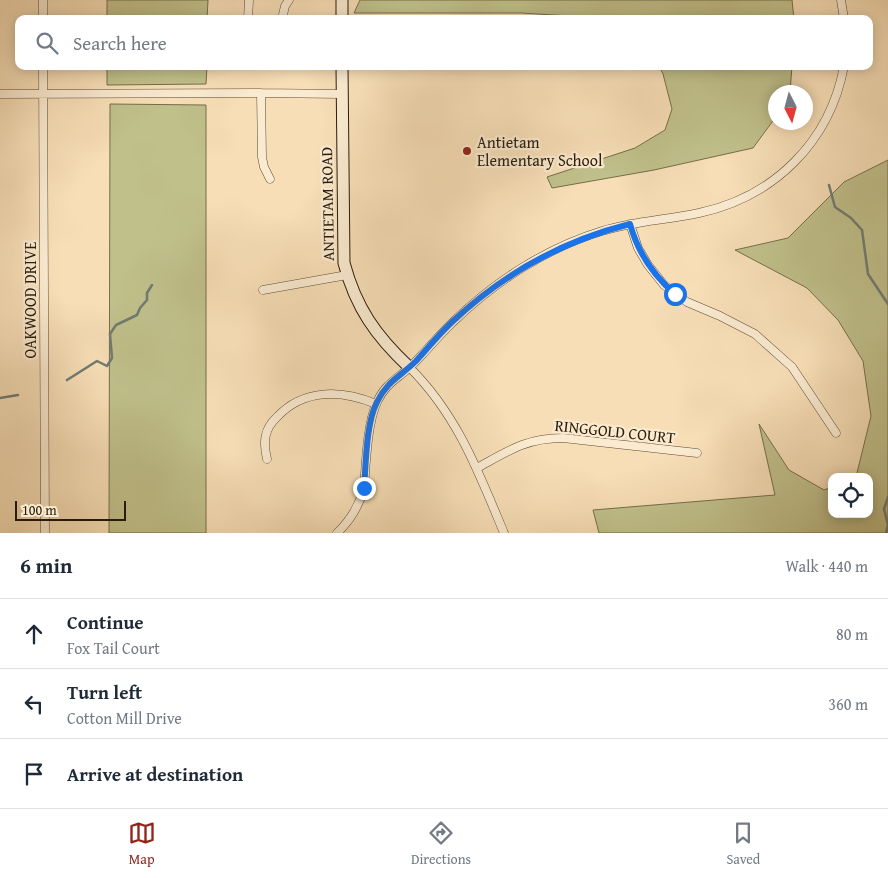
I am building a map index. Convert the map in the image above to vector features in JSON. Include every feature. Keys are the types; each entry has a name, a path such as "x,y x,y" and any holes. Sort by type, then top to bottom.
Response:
{"street":[{"path":"43,0 43,15"},
{"path":"248,15 249,0"},
{"path":"283,15 289,0"},
{"path":"342,0 342,15"},
{"path":"841,0 843,15"},
{"name":"OAKWOOD DRIVE","path":"43,70 45,533"},
{"name":"ANTIETAM ROAD","path":"342,70 342,246 347,275 358,303 375,331 388,347 410,367 443,406 463,438 504,533"},
{"path":"337,533 350,519 364,488 371,424 376,404 389,383 410,367 452,322 511,274 540,257 579,239 630,224 718,208 769,185 801,155 820,129 837,93 843,70"},
{"path":"261,93 262,158 270,179"},
{"path":"0,94 342,94"},
{"path":"630,224 638,248 648,265 664,285 687,302 730,320 756,334 792,367 836,433"},
{"path":"263,290 347,275"},
{"path":"266,459 264,447 268,428 281,412 300,400 311,396 339,394 376,404"},
{"name":"RINGGOLD COURT","path":"477,468 522,444 547,438 563,438 697,453"}],"green space":[{"path":"107,0 208,0 207,15 107,15"},
{"path":"360,0 792,0 794,15 554,15 521,13 354,13"},
{"path":"107,70 207,70 206,84 107,85"},
{"path":"661,70 792,70 791,85 768,85 768,128 753,148 654,170 552,188 547,177 635,148 665,130 672,109"},
{"path":"110,104 206,105 206,533 109,533"},
{"path":"888,160 888,533 599,533 593,510 775,495 759,424 789,470 824,490 828,488 828,518 873,518 873,473 857,473 871,416 863,361 838,320 807,288 735,250 788,238 844,182"}],"waterway":[{"path":"829,185 835,207 851,218 862,230 868,274 888,304"},
{"path":"67,380 97,361 107,366 112,358 110,334 116,325 137,315 147,300 147,293 152,285"},
{"path":"0,398 18,395"},
{"path":"886,533 888,525 884,509 888,497"}],"place":[{"name":"Antietam Elementary School","path":"467,151"}],"route":[{"path":"364,488 372,415 383,391 389,383 410,367 452,322 511,274 579,239 630,224 638,248 648,265 664,285 675,294"}]}
